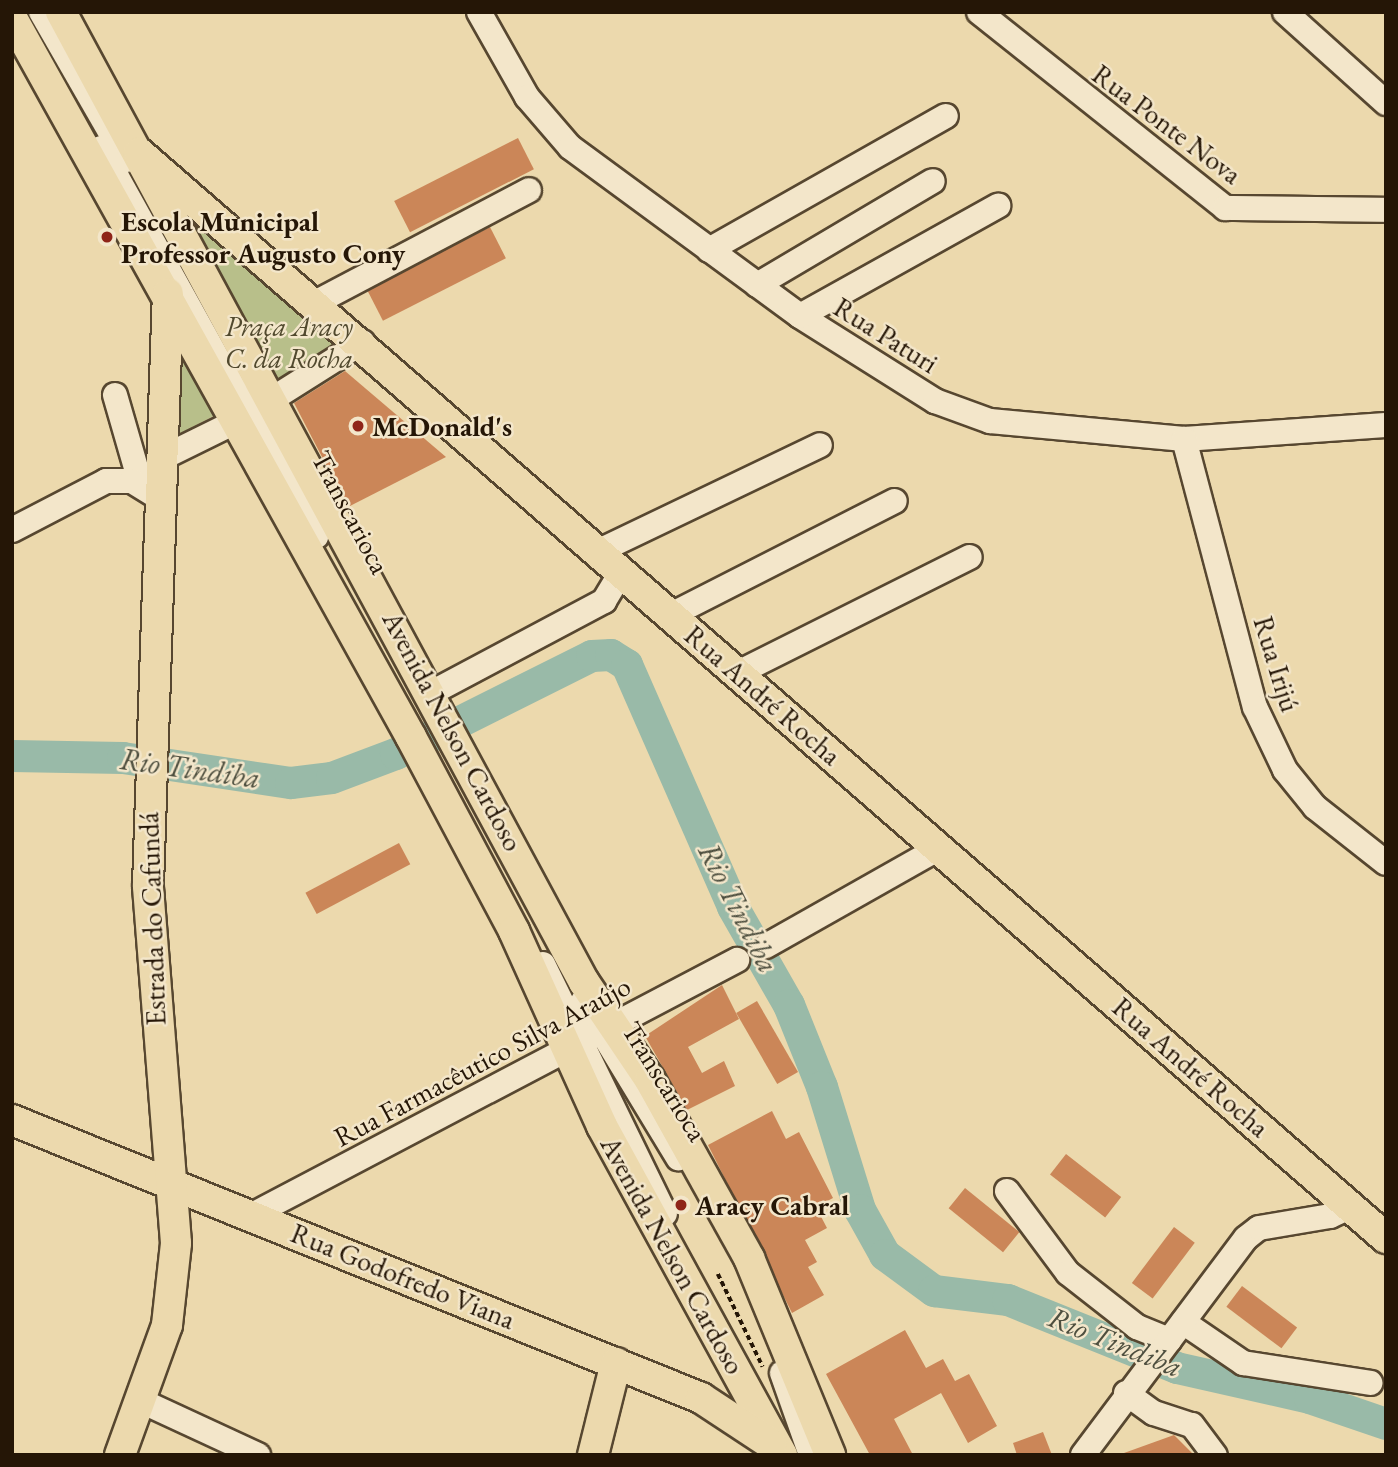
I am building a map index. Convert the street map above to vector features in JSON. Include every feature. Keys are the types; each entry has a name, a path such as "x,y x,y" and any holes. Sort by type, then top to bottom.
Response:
{"main road":[{"name":"Avenida Nelson Cardoso","path":"61,12 139,153 255,410 433,736 592,1038 749,1258 830,1455"},
{"name":"Avenida Nelson Cardoso","path":"12,18 168,289 255,410 433,692 433,736 592,1038 602,1126 787,1454"},
{"name":"Rua André Rocha","path":"139,153 313,304 363,342 597,552 1386,1238"},
{"name":"Estrada do Cafundá","path":"120,1455 141,1401 174,1288 175,1180 149,964 150,491 162,458 168,289"},
{"name":"Rua Godofredo Viana","path":"12,1120 175,1180 722,1408 787,1454"},
{"path":"593,1455 616,1363"}],"street":[{"path":"22,12 255,410"},
{"path":"41,12 255,410"},
{"name":"Rua Paturi","path":"479,12 527,97 570,147 800,316 935,401 990,421 1184,439 1386,425"},
{"name":"Rua Ponte Nova","path":"979,12 1224,208 1386,210"},
{"path":"1285,12 1386,103"},
{"path":"709,250 946,116"},
{"path":"757,285 933,181"},
{"path":"313,304 529,190"},
{"path":"800,316 998,206"},
{"path":"162,458 255,410 363,342"},
{"path":"115,395 150,491"},
{"name":"Rua Irijú","path":"1184,439 1255,707 1286,770 1315,807 1386,863"},
{"path":"597,552 820,445"},
{"path":"12,530 106,481 150,491"},
{"path":"671,615 895,501"},
{"path":"738,673 970,557"},
{"path":"433,692 604,601 621,573"},
{"path":"766,946 939,848"},
{"name":"Rua Farmacêutico Silva Araújo","path":"254,1214 737,960"},
{"name":"Transcarioca","path":"592,1038 734,1254 811,1455"},
{"path":"1007,1191 1068,1272 1137,1327 1172,1336 1243,1363 1370,1383"},
{"path":"1083,1455 1131,1387 1259,1228 1330,1216 1351,1206"},
{"path":"1131,1387 1154,1413 1192,1426 1215,1455"},
{"path":"141,1401 258,1455"}],"path":[{"path":"718,1274 764,1369"}],"green space":[{"name":"Praça Aracy C. da Rocha","path":"185,208 341,347 277,387"},
{"path":"173,312 225,410 167,440"}],"building":[{"path":"518,138 534,169 410,232 394,201"},
{"path":"490,227 506,258 383,321 367,290"},
{"name":"McDonald's","path":"345,371 446,457 348,507 294,403"},
{"path":"399,843 410,864 317,914 305,893"},
{"path":"722,985 739,1019 688,1047 702,1073 724,1061 735,1086 687,1110 645,1036"},
{"path":"757,1001 798,1072 777,1084 736,1013"},
{"path":"772,1111 786,1139 799,1132 833,1198 816,1207 827,1228 805,1240 817,1262 808,1267 824,1295 792,1313 708,1145"},
{"path":"1066,1154 1121,1197 1105,1218 1050,1174"},
{"path":"965,1188 1019,1232 1003,1252 949,1208"},
{"path":"1174,1227 1195,1243 1153,1299 1132,1283"},
{"path":"1242,1286 1297,1328 1281,1348 1226,1307"},
{"path":"905,1330 926,1368 943,1359 955,1381 969,1374 997,1426 968,1443 941,1393 894,1419 913,1455 870,1455 826,1374"},
{"path":"1043,1432 1052,1455 1017,1455 1013,1443"},
{"path":"1174,1435 1194,1455 1124,1453"}],"waterway":[{"name":"Rio Tindiba","path":"12,756 123,758 291,783 332,778 396,754 592,656 611,655 627,665 733,907 789,1005 822,1087 860,1210 885,1255 934,1291 1008,1300 1177,1368 1310,1398 1386,1424"}],"place":[{"name":"Escola Municipal Professor Augusto Cony","path":"107,237"},
{"name":"McDonald's","path":"358,426"},
{"name":"Aracy Cabral","path":"681,1205"}]}
